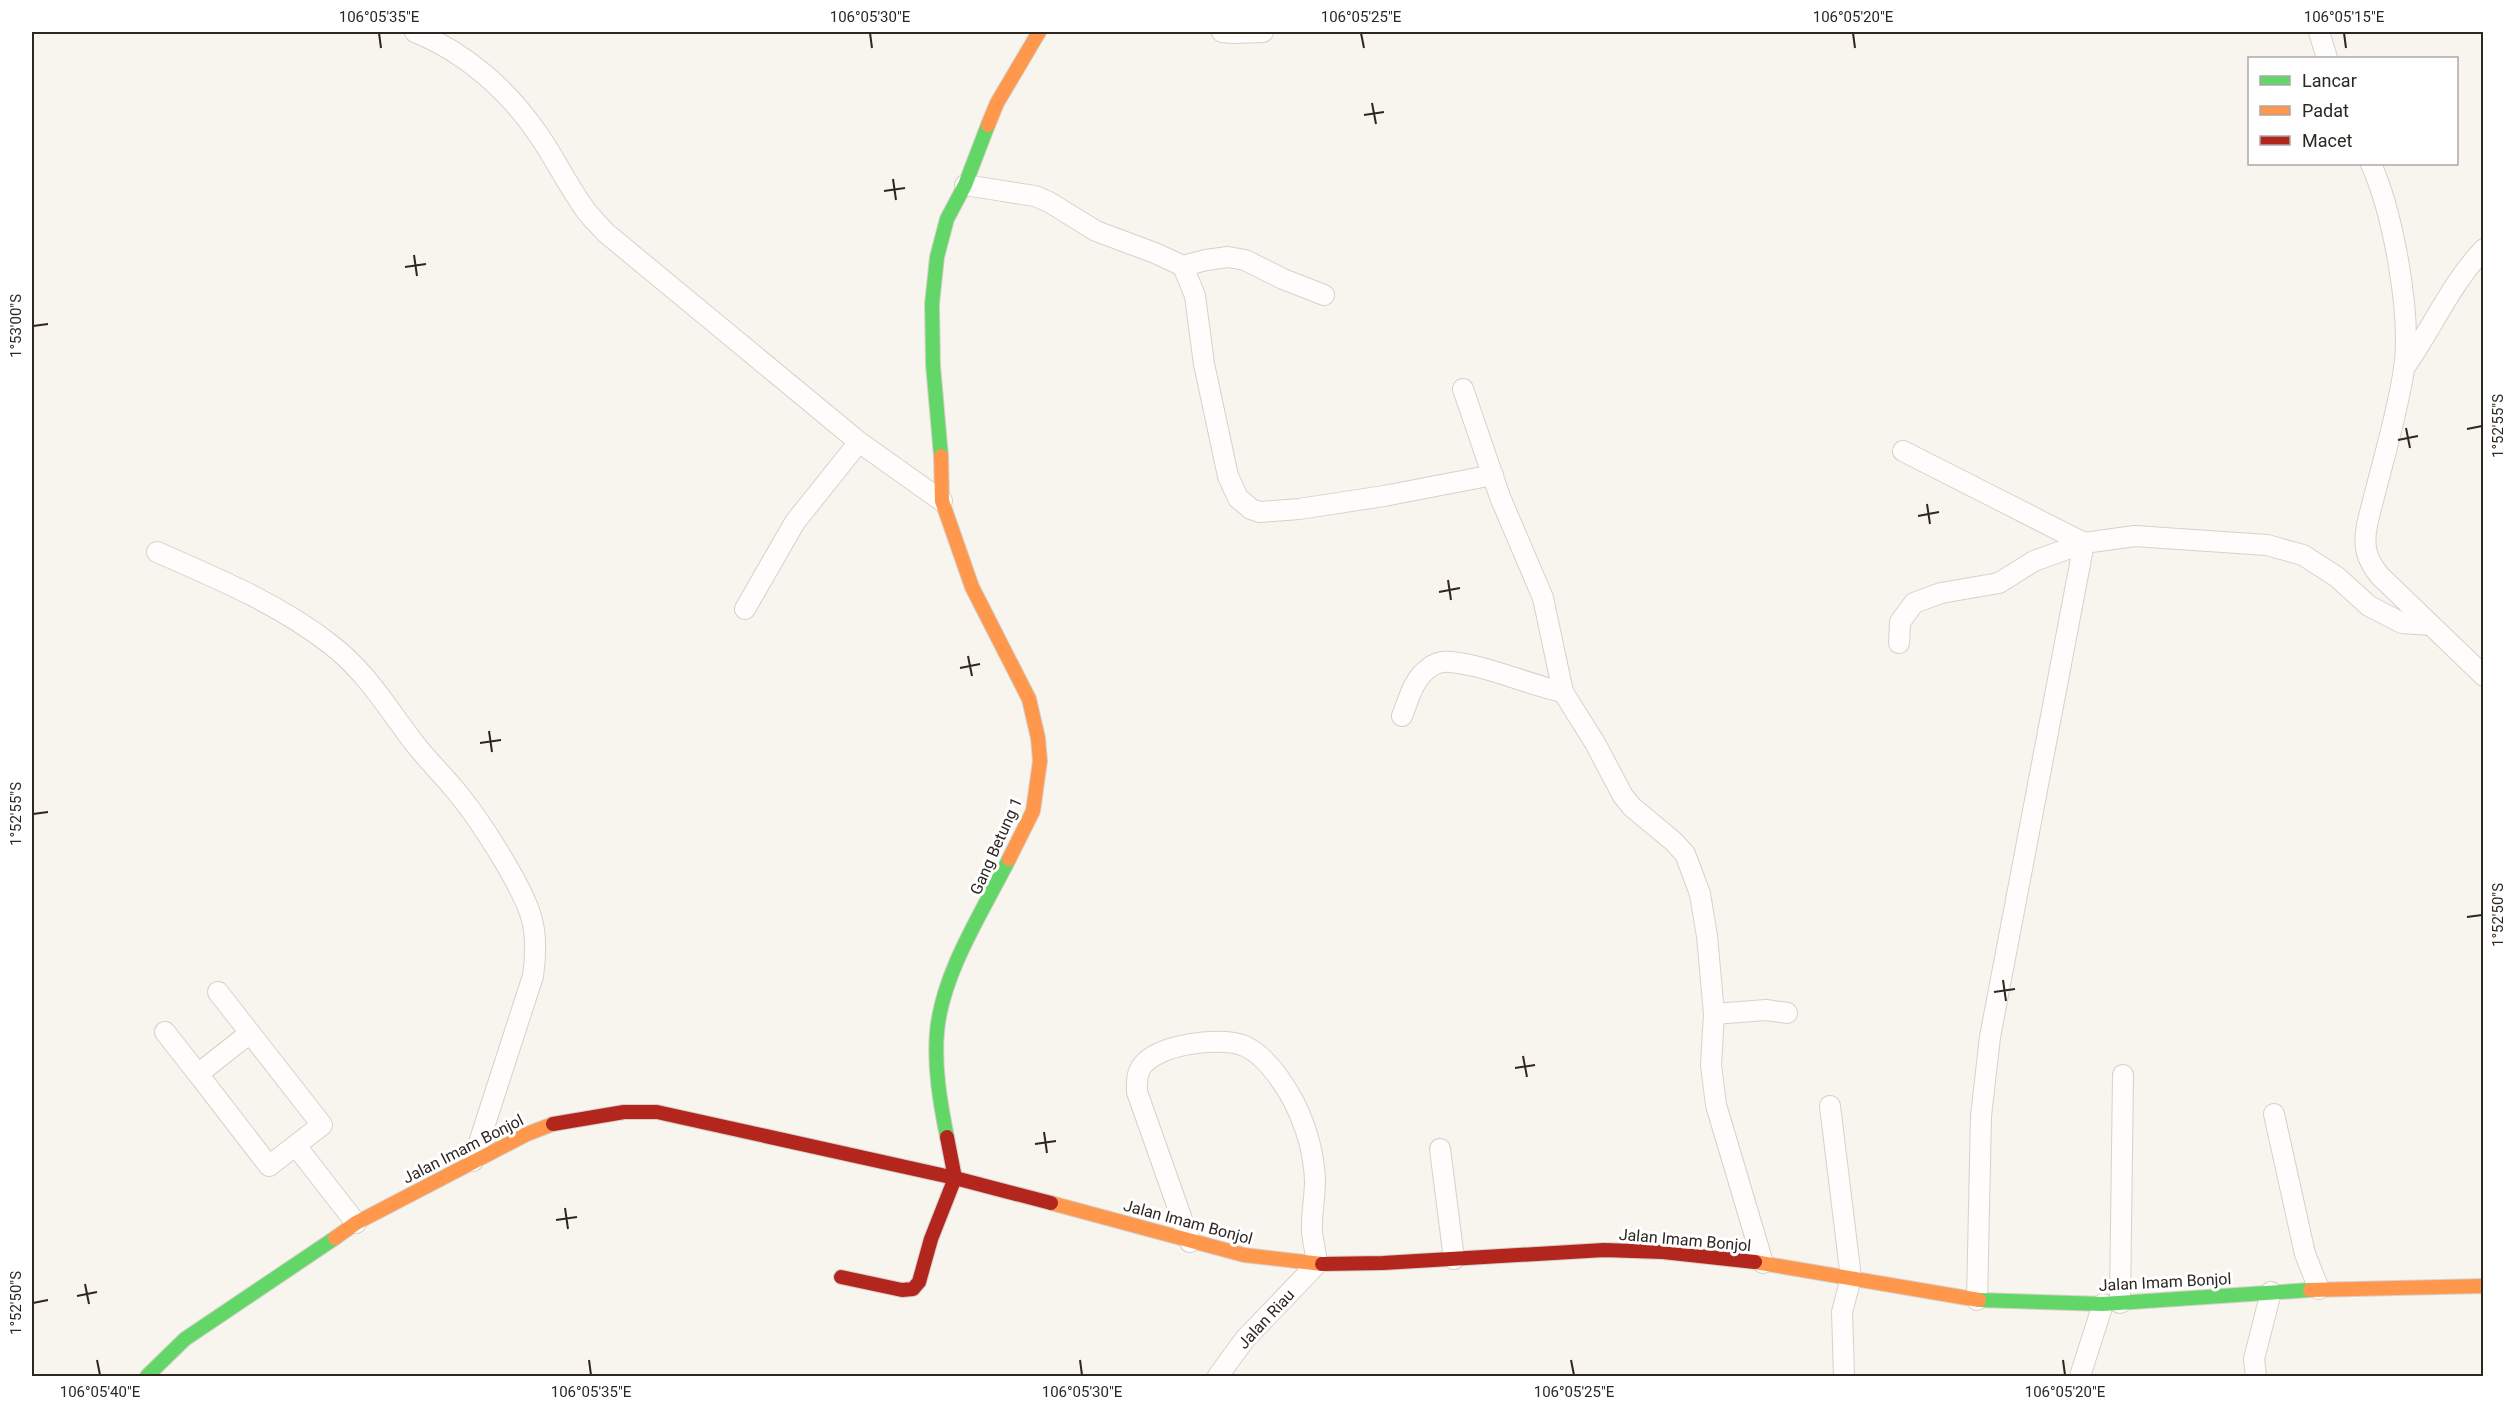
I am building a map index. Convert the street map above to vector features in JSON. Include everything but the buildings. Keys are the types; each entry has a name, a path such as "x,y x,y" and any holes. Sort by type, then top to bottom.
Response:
{"main road":[{"name":"Gang Betung 1","path":"955,1178 938,1092 937,1032 954,969 1033,811 1040,761 1038,738 1029,699 972,587 942,501 941,443 933,365 932,304 937,257 947,219 965,184 997,103 1039,32"},
{"name":"Jalan Imam Bonjol","path":"147,1377 185,1339 356,1223 526,1134 557,1124 614,1113 657,1112 955,1178 1244,1255 1317,1264 1604,1251 1663,1252 1762,1263 1977,1300 2111,1303 2319,1289 2484,1286"},
{"path":"841,1277 902,1290 916,1286 955,1178"}],"street":[{"path":"415,32 435,40 497,84 513,100 538,135 583,208 606,233 859,442 942,501"},
{"path":"1222,32 1263,32"},
{"path":"2319,32 2327,57"},
{"path":"2371,165 2388,215 2399,264 2405,327 2404,368 2367,525 2365,551 2370,564 2380,576 2484,676"},
{"path":"965,184 1035,196 1096,231 1183,266 1228,257 1245,260 1283,279 1324,295"},
{"path":"2404,368 2458,281 2484,249"},
{"path":"1183,266 1195,296 1204,364 1228,476 1239,498 1251,509 1260,512 1299,508 1384,496 1493,475"},
{"path":"1464,389 1516,537 1543,598 1563,692 1595,742 1623,796 1685,854 1700,894 1707,936 1713,1014 1711,1065 1716,1105 1762,1263"},
{"path":"745,609 795,522 859,442"},
{"path":"1903,451 2084,543"},
{"path":"1899,643 1900,622 1914,603 1941,594 1999,583 2034,561 2084,543 2143,537 2274,547 2303,555 2337,577 2369,606 2385,615 2402,623 2431,625"},
{"path":"1977,1300 1981,1116 1990,1037 2084,543"},
{"path":"157,552 273,607 330,643 364,674 416,745 461,797 505,864 522,895 530,912 534,929 536,961 473,1161"},
{"path":"1402,716 1415,682 1427,669 1437,663 1449,662 1470,666 1532,686 1563,692"},
{"path":"165,1032 269,1166 296,1146 322,1125 218,992"},
{"path":"1713,1014 1766,1010 1787,1013"},
{"path":"198,1074 250,1033"},
{"path":"1190,1242 1137,1092 1137,1081 1143,1065 1153,1057 1174,1048 1215,1042 1230,1043 1242,1046 1264,1060 1294,1101 1305,1129 1313,1160 1315,1180 1312,1232 1317,1264"},
{"path":"2080,1377 2111,1303 2123,1075"},
{"path":"1830,1106 1851,1278 1842,1312 1844,1377"},
{"path":"2274,1114 2306,1254 2319,1289"},
{"path":"296,1146 356,1223"},
{"path":"1440,1149 1454,1259"},
{"name":"Jalan Riau","path":"1220,1375 1245,1339 1317,1264"},
{"path":"2256,1377 2254,1359 2271,1292"}],"traffic: fast":[{"path":"941,456 933,365 932,304 937,257 947,219 965,185 988,125"},
{"path":"947,1137 936,1058 940,1010 965,943 1009,859"},
{"path":"147,1376 185,1339 335,1238"},
{"path":"1979,1300 2103,1304 2310,1290"}],"traffic: slow":[{"path":"988,125 997,103 1039,32"},
{"path":"941,456 942,501 972,587 1029,699 1038,738 1040,761 1033,811 1009,859"},
{"path":"335,1238 356,1223 527,1134 553,1124"},
{"path":"1051,1203 1244,1255 1322,1264"},
{"path":"1755,1262 1979,1300"},
{"path":"2310,1290 2484,1286"}],"traffic: jam":[{"path":"553,1124 624,1112 657,1112 955,1178 1051,1203"},
{"path":"841,1277 902,1290 913,1289 919,1282 931,1239 955,1178 947,1137"},
{"path":"1322,1264 1383,1263 1604,1250 1663,1252 1755,1262"}]}
